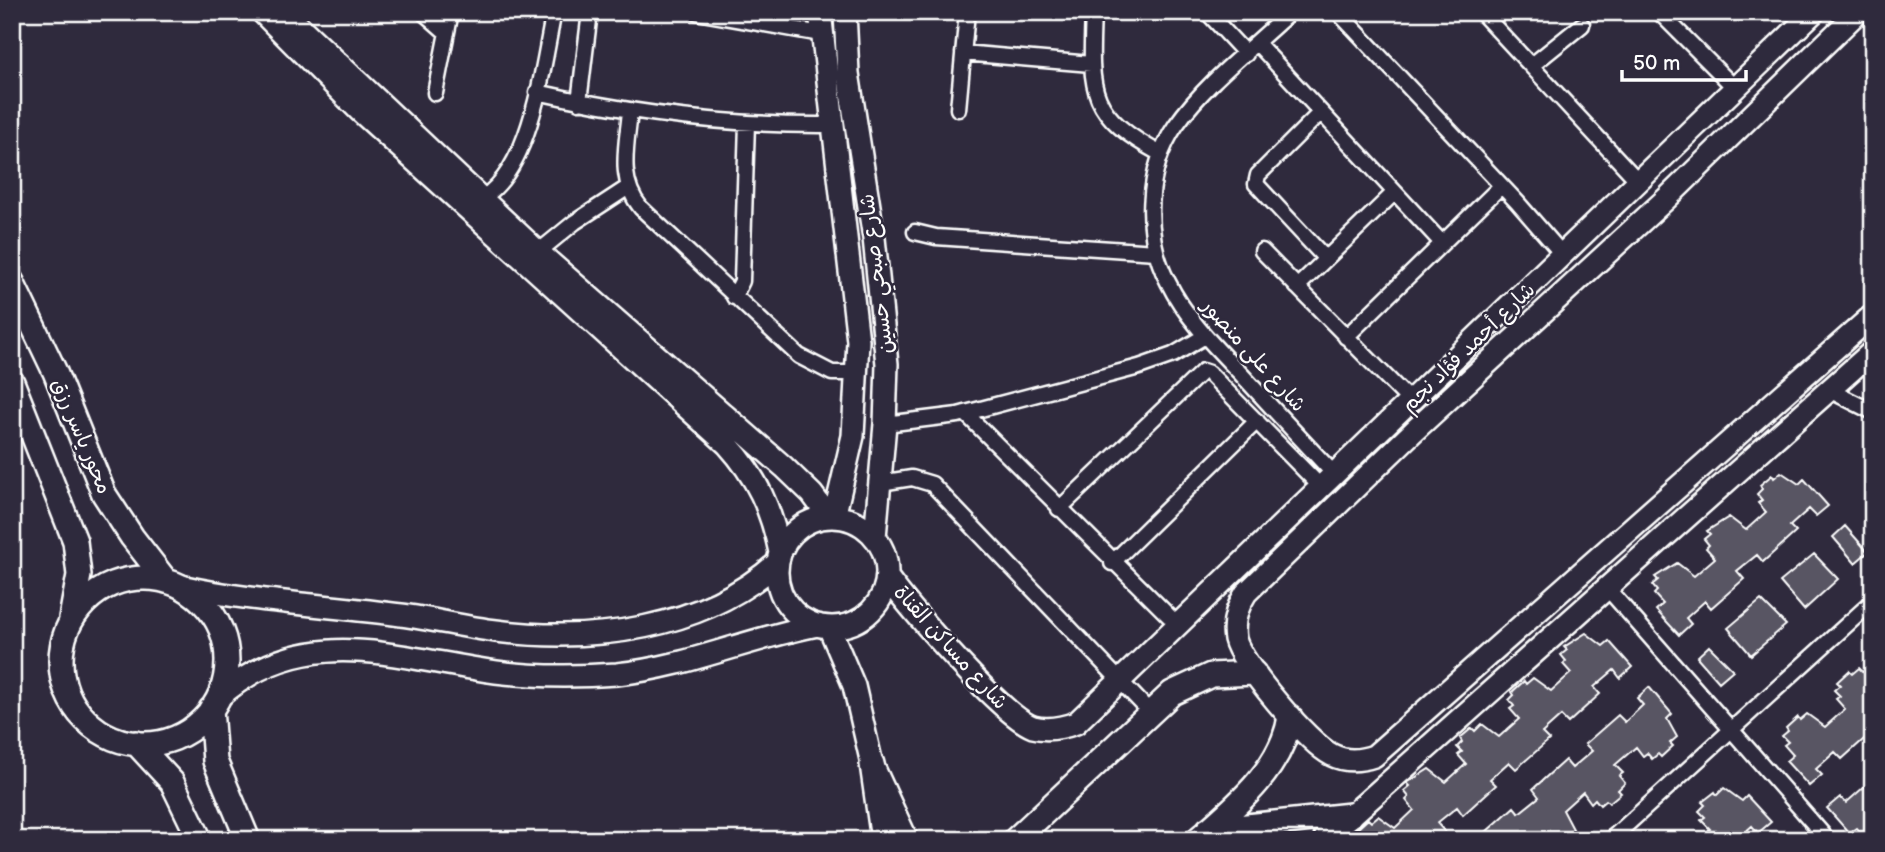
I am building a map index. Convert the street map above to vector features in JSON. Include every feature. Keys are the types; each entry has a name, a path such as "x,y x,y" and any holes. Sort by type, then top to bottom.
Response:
{"main road":[{"name":"محور ياسر رزق","path":"12,282 55,372 104,494 132,537 173,584"},
{"name":"محور ياسر رزق","path":"12,382 75,541 78,583 69,625"},
{"path":"215,703 191,729 178,736 150,743 136,743 108,735 85,718 68,695 61,660 69,625 86,601 110,585 138,578 173,584 203,603 224,640 226,669 215,703 215,761 248,840"},
{"path":"1015,840 1172,693 1197,679 1225,673 1254,673"},
{"path":"1204,836 1273,764 1284,741 1290,717"},
{"path":"136,743 172,782 200,840"},
{"path":"872,764 883,840"},
{"path":"1204,836 1351,815"}],"street":[{"path":"262,12 360,111 473,203"},
{"path":"284,12 473,203 740,458 767,504 778,558 776,575 782,597 797,615 823,626 854,686 872,764 907,840"},
{"path":"423,12 447,33"},
{"path":"435,93 451,12"},
{"path":"473,203 502,181 515,160 537,92 554,12"},
{"path":"579,102 590,12"},
{"path":"696,12 821,34"},
{"name":"شارع صبحي حسين","path":"821,12 831,125 857,309 858,373 848,463 831,517"},
{"name":"شارع صبحي حسين","path":"845,12 848,73 874,238 885,334 885,424 874,537"},
{"path":"958,109 967,12"},
{"path":"1093,12 1091,64 1097,97 1114,124 1127,135 1161,154"},
{"path":"1207,12 1245,54"},
{"name":"شارع على منصور","path":"1290,12 1194,102 1175,126 1161,154 1150,208 1156,252 1168,283 1205,336 1328,482"},
{"path":"1338,12 1563,255"},
{"path":"1481,12 1639,182"},
{"name":"شارع أحمد فؤاد نجم","path":"1122,682 1814,12"},
{"name":"شارع أحمد فؤاد نجم","path":"1858,12 1666,199 1414,431 1246,593 1236,614 1235,637 1243,659 1290,717 1318,746 1335,756 1354,760 1382,751 1873,314"},
{"path":"1669,15 1735,88"},
{"path":"1531,66 1582,25"},
{"path":"1257,43 1442,243"},
{"path":"963,53 1091,64"},
{"path":"537,92 630,111 747,123 831,125"},
{"path":"630,111 625,164 627,188 641,208 734,298 810,363 832,373 858,373"},
{"path":"1321,112 1258,175 1256,184 1326,259"},
{"path":"734,298 742,281 747,123"},
{"path":"1346,337 1501,186"},
{"path":"532,257 627,188"},
{"path":"1297,287 1395,192"},
{"path":"915,232 936,237 1156,252"},
{"path":"1262,251 1411,402"},
{"path":"532,257 770,454 812,494 831,517"},
{"path":"885,424 965,413 1139,368 1173,355 1205,336"},
{"path":"1324,840 1873,351"},
{"path":"1059,509 1200,372 1209,373 1257,421 1328,482"},
{"path":"1829,390 1873,412"},
{"path":"965,413 1112,563 1179,626"},
{"path":"1112,563 1257,421"},
{"path":"880,483 912,478 932,484 1150,712"},
{"path":"173,584 244,599 402,615 496,631 564,634 628,629 687,616 726,601 778,558 786,541 804,524 831,517 857,523 874,537 884,556 887,577 880,600 873,609 853,623 764,637 685,663 587,676 498,672 353,649 316,650 263,665 215,703"},
{"name":"شارع مساكن القناة","path":"887,577 905,602 1008,711 1033,726 1062,728 1076,723 1122,682"},
{"path":"1607,587 1828,840"},
{"path":"1610,840 1873,601"}],"building":[{"path":"1781,472 1799,484 1804,479 1828,506 1816,516 1809,509 1790,526 1796,532 1763,562 1757,555 1737,571 1744,579 1711,608 1705,601 1686,618 1691,624 1679,635 1656,610 1663,604 1654,594 1657,591 1652,585 1658,580 1655,577 1677,563 1694,576 1715,558 1706,548 1709,545 1704,539 1710,534 1707,531 1729,517 1746,530 1766,512 1758,503 1762,500 1757,494 1762,489 1760,485 1772,475 1774,478"},
{"path":"1845,526 1868,552 1855,563 1833,537"},
{"path":"1814,554 1838,579 1804,610 1780,582"},
{"path":"1761,600 1786,625 1751,655 1728,628"},
{"path":"1586,633 1603,646 1609,641 1632,667 1620,678 1614,670 1594,687 1600,694 1568,723 1561,716 1542,733 1549,740 1516,769 1509,762 1490,779 1496,785 1463,815 1457,807 1437,823 1446,833 1438,840 1365,840 1356,830 1368,819 1371,822 1378,816 1395,828 1414,810 1406,800 1409,797 1404,791 1410,786 1407,783 1429,769 1446,782 1466,764 1458,755 1462,752 1457,747 1462,742 1460,738 1472,728 1475,731 1482,724 1499,737 1519,719 1510,709 1514,706 1509,700 1514,695 1512,692 1524,681 1526,684 1533,678 1551,691 1571,673 1563,664 1566,661 1561,655 1567,650 1564,647"},
{"path":"1709,646 1733,670 1719,682 1697,657"},
{"path":"1859,668 1866,675 1873,669 1873,731 1842,759 1835,752 1816,769 1822,775 1809,786 1786,761 1793,755 1784,745 1788,742 1782,736 1798,717 1800,720 1807,714 1825,727 1845,709 1836,699 1840,696 1834,690 1840,685 1837,682 1849,671 1852,674"},
{"path":"1649,687 1672,714 1667,719 1677,737 1670,743 1673,746 1661,757 1658,754 1652,759 1647,753 1643,756 1636,747 1615,765 1623,773 1619,776 1625,783 1618,790 1621,793 1609,803 1606,800 1600,805 1595,799 1591,803 1583,792 1563,810 1573,829 1560,840 1477,840 1514,807 1519,813 1539,797 1533,789 1565,760 1572,768 1592,751 1585,744 1618,715 1625,722 1643,705 1637,698"},
{"path":"1873,779 1873,830 1865,838 1856,828 1849,833 1827,808 1840,797 1846,803"},
{"path":"1724,788 1742,801 1747,796 1771,822 1758,833 1752,826 1736,840 1698,840 1710,829 1701,820 1705,817 1699,811 1705,805 1702,802 1715,792 1717,795"}]}
